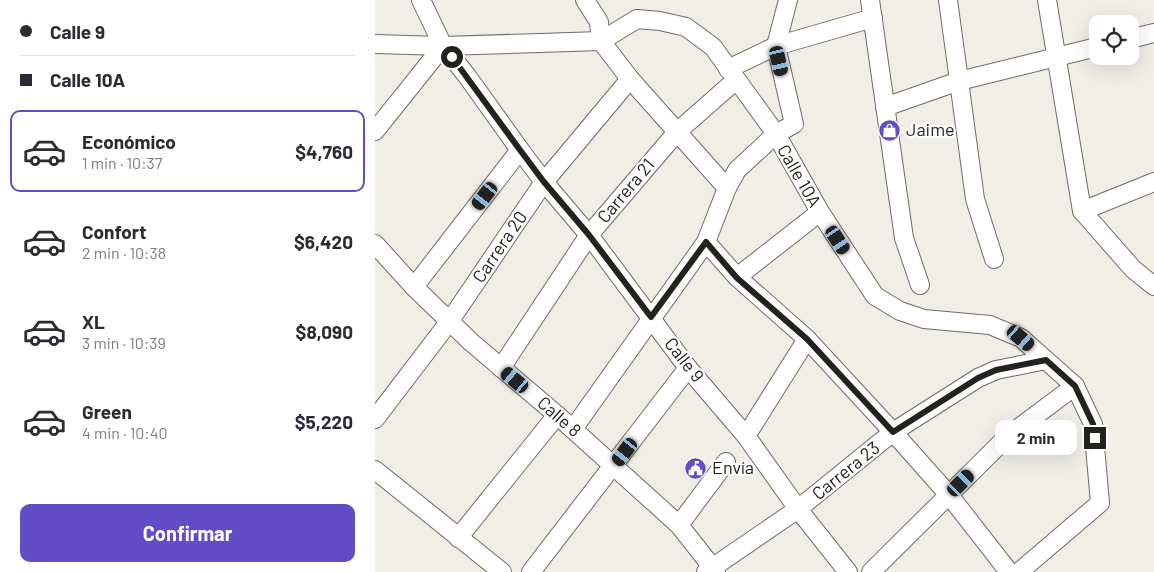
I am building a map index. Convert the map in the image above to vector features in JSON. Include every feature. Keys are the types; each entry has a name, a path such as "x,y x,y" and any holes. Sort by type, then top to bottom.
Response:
{"street":[{"name":"Calle 9","path":"422,0 443,46 520,150 544,182 589,235 688,368 747,436 798,509 848,572"},
{"path":"585,0 599,22 601,41 630,79 727,188"},
{"path":"573,429 706,242 727,188 737,170 775,134 794,124 776,46 787,0"},
{"path":"870,0 904,238 920,285"},
{"path":"948,0 975,198 994,259"},
{"path":"1047,0 1055,58 1082,211 1133,269 1154,286"},
{"name":"Carrera 21","path":"501,368 589,235 677,132 732,74 776,46 873,18"},
{"name":"Calle 10A","path":"601,41 637,19 660,21 686,27 713,47 775,134 820,212 875,296 899,311 924,319 990,325 1021,338 1075,386 1093,424 1100,503 1019,572"},
{"path":"1139,37 1154,33"},
{"path":"375,44 443,46 601,41"},
{"path":"375,131 443,46"},
{"path":"885,107 959,81 1089,49"},
{"name":"Carrera 20","path":"375,419 449,322 544,182 630,79"},
{"path":"414,287 520,150"},
{"path":"1082,211 1154,182"},
{"path":"737,278 820,212"},
{"path":"706,242 737,278 807,339 893,432 949,495 1009,572"},
{"name":"Calle 8","path":"375,244 449,322 573,429 679,525 712,570"},
{"path":"747,436 807,339"},
{"name":"Carrera 23","path":"712,570 798,509 893,432 978,378 996,370 1046,360"},
{"path":"531,572 688,368"},
{"path":"871,572 1008,436 1075,386"},
{"path":"458,538 557,415"},
{"path":"679,525 726,462"},
{"path":"375,470 502,572"}],"place":[{"name":"Jaime","path":"890,130"},
{"name":"Envía","path":"696,468"}],"route":[{"path":"452,57 544,182 589,235 651,317 706,242 737,278 807,339 893,432 978,378 996,370 1046,360 1075,386 1093,424 1095,438"}]}
